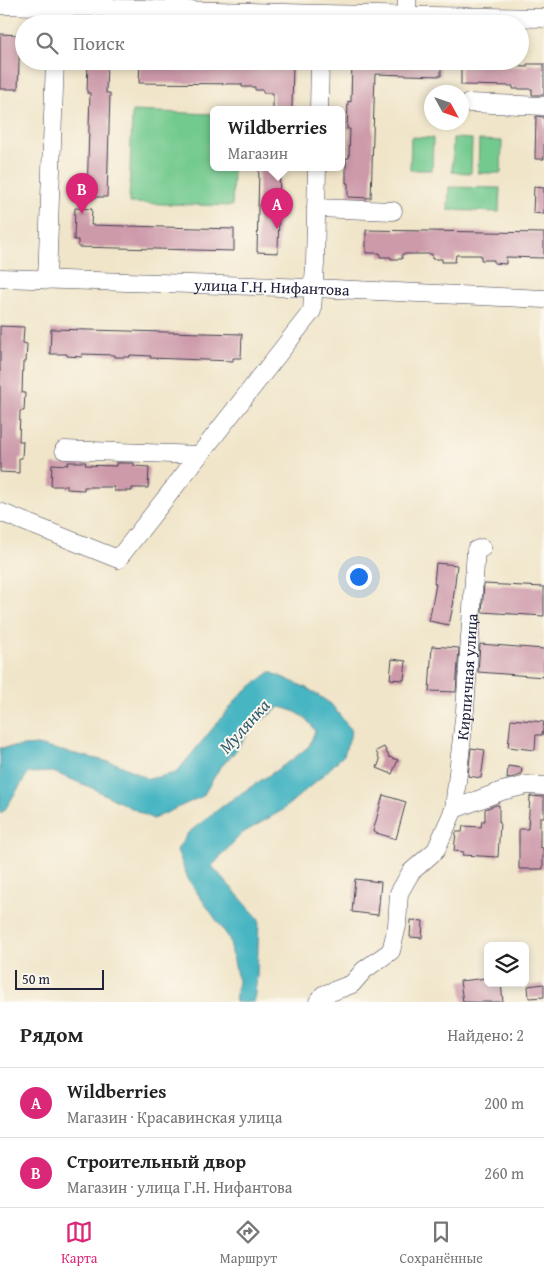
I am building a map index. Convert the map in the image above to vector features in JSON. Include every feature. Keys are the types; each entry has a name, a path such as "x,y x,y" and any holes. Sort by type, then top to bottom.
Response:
{"street":[{"path":"0,5 57,3 137,4 322,13 407,8 503,15"},
{"path":"529,17 544,18"},
{"path":"47,280 55,70"},
{"path":"319,106 320,70"},
{"path":"469,104 544,106"},
{"path":"0,512 118,560 312,311 317,171"},
{"path":"316,208 393,211"},
{"name":"улица Г.Н. Нифантова","path":"0,278 314,288 544,299"},
{"path":"64,450 199,456"},
{"name":"Кирпичная улица","path":"318,1002 324,995 352,984 364,970 391,951 397,926 399,892 411,872 436,850 454,809 465,710 476,550 482,548"},
{"path":"454,809 502,791 527,786 544,786"}],"green space":[{"path":"132,111 210,114 210,171 233,171 232,206 129,203"},
{"path":"411,137 433,138 432,170 410,170"},
{"path":"453,138 472,139 471,173 452,172"},
{"path":"479,140 502,141 501,173 478,173"},
{"path":"449,187 500,188 499,212 448,210"}],"water":[{"name":"Мулянка","path":"270,672 307,688 331,704 352,731 344,755 281,811 241,834 212,866 259,919 254,1002 235,1002 238,980 229,938 189,881 177,850 188,833 228,802 292,760 309,746 315,731 308,721 296,712 280,707 254,726 219,769 203,796 153,819 90,787 53,772 28,773 4,811 0,813 0,748 37,745 118,764 148,779 176,773 241,694"}],"building":[{"path":"0,34 15,35 15,70 19,70 18,89 0,89"},
{"path":"529,64 544,64 544,95 532,95 532,89 513,89 513,86 461,85 461,70 529,70"},
{"path":"88,70 107,70 106,93 110,93 107,197 87,197 90,93 87,93"},
{"path":"140,70 293,70 292,106 273,106 273,93 263,93 263,90 255,90 255,87 242,87 242,84 139,83"},
{"path":"352,70 441,70 441,76 375,74 371,198 348,197 346,158 349,158 350,129 347,129 348,101 351,102"},
{"path":"536,116 544,117 544,159 535,159"},
{"path":"259,171 280,171 278,253 257,252"},
{"path":"534,187 544,188 544,214 533,213"},
{"path":"75,208 92,209 91,225 234,229 234,251 78,247 78,240 74,240"},
{"path":"366,230 544,233 544,258 506,257 506,264 494,263 494,260 481,260 481,255 456,255 455,262 442,262 442,259 432,259 432,254 402,254 402,259 391,259 391,257 380,257 380,253 366,253"},
{"path":"0,326 24,327 23,343 27,344 26,362 23,362 22,393 25,393 24,411 20,411 19,441 23,441 22,458 19,458 19,473 0,472"},
{"path":"51,329 242,334 241,358 233,358 233,361 150,358 151,356 130,355 130,357 115,357 115,355 82,354 82,357 67,356 67,354 50,354"},
{"path":"68,462 86,462 85,465 116,466 116,463 134,463 134,466 149,467 148,488 132,488 132,491 114,491 114,487 84,487 84,490 67,489 67,486 51,486 52,464 68,465"},
{"path":"436,563 457,565 454,601 449,625 429,621 436,584 434,583"},
{"path":"484,584 544,587 544,616 482,612"},
{"path":"480,644 544,649 544,677 478,672"},
{"path":"432,646 459,648 456,692 429,691"},
{"path":"392,659 406,661 404,680 390,679"},
{"path":"511,719 544,722 542,735 536,735 535,750 508,747"},
{"path":"384,747 389,757 398,760 392,774 377,768 380,760 376,751"},
{"path":"471,748 485,750 481,778 468,776"},
{"path":"508,766 522,768 521,775 507,779"},
{"path":"383,795 406,802 396,839 373,832"},
{"path":"530,796 544,797 544,817 540,817 540,847 543,848 543,869 519,869 519,829 528,829"},
{"path":"499,805 500,822 498,857 462,855 464,852 454,851 456,832 462,832 463,826 481,827 482,821 485,821 485,809"},
{"path":"355,879 381,882 378,915 352,912"},
{"path":"411,920 423,921 422,938 410,937"},
{"path":"484,978 484,987 501,987 503,1002 463,1002 460,981"},
{"path":"544,984 544,997 529,998 529,986"}],"place":[{"name":"Строительный двор","path":"82,214"},
{"name":"Wildberries","path":"277,229"}]}
